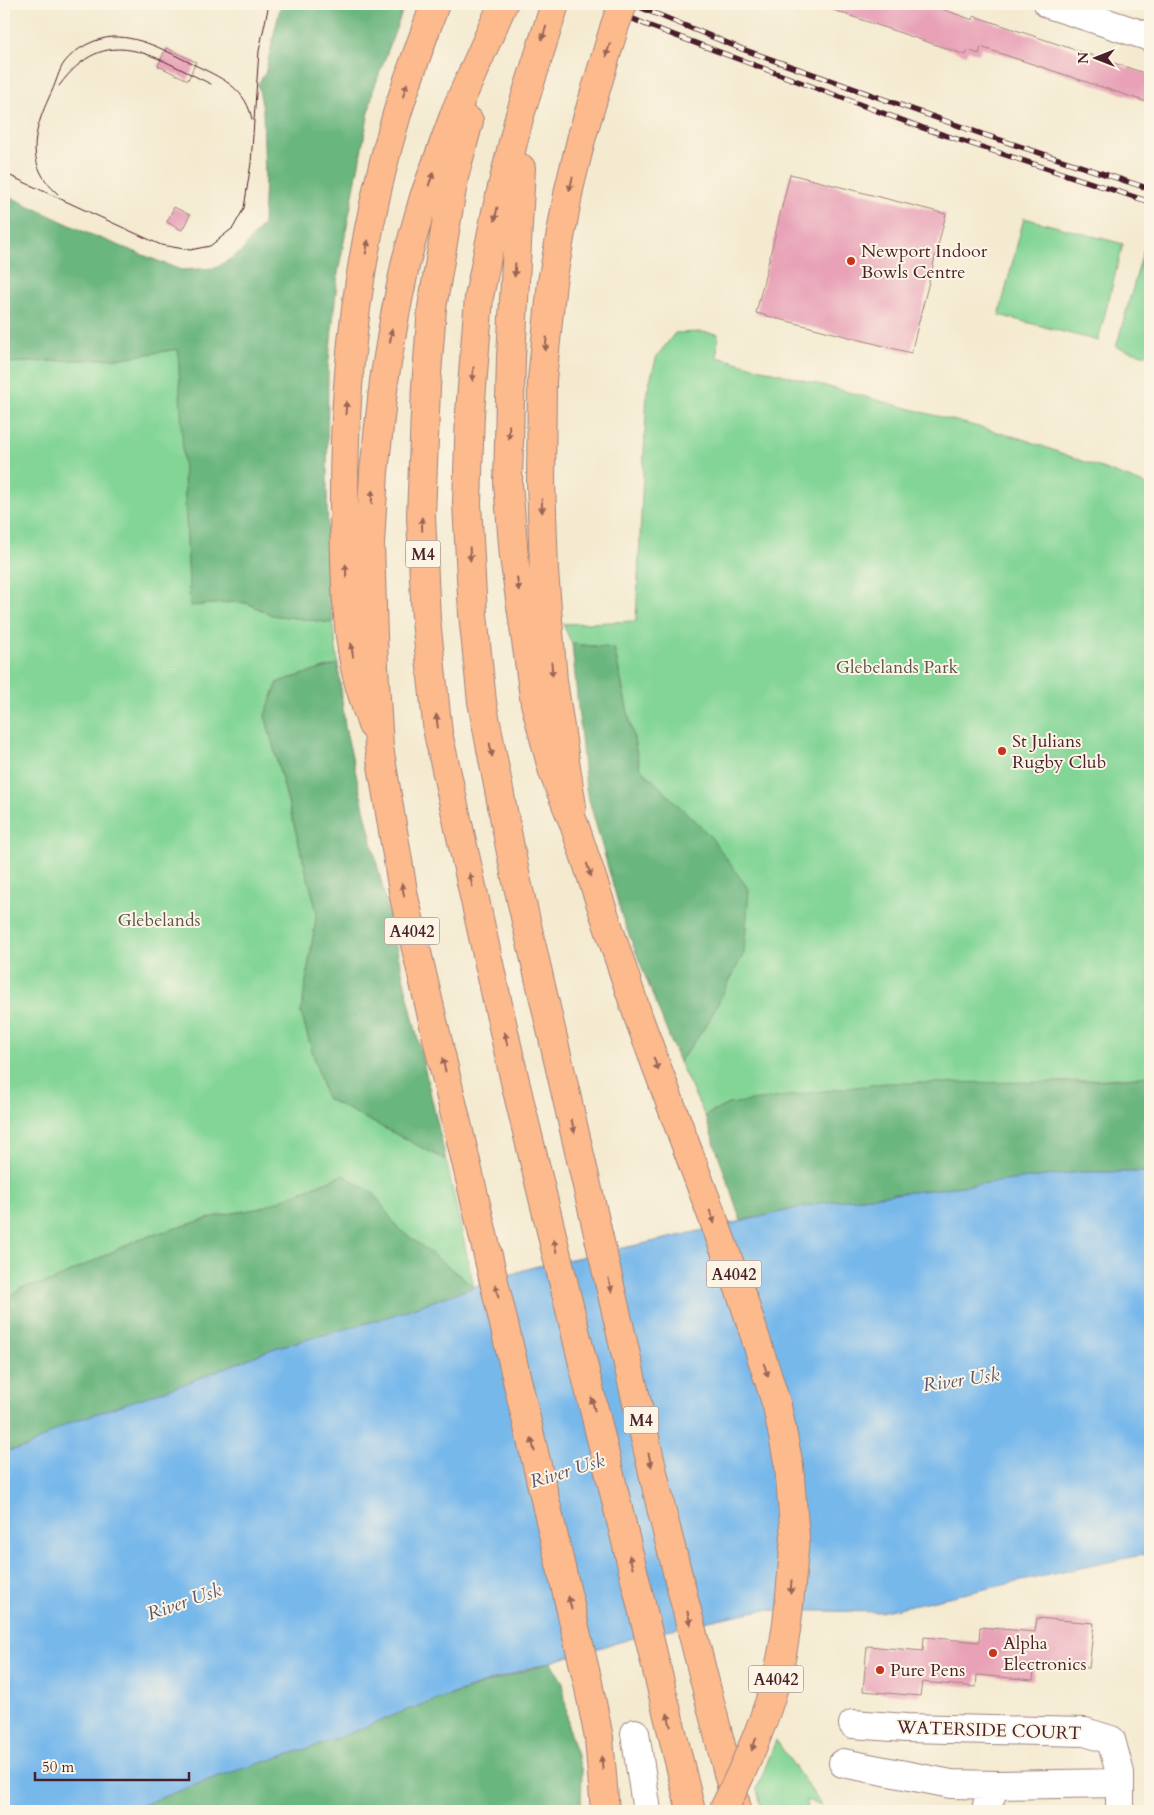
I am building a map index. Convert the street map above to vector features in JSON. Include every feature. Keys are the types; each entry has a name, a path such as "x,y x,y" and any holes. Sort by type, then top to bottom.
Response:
{"main road":[{"path":"379,747 355,669 347,620 344,452 349,362 366,250 385,163 402,98 435,4"},
{"name":"M4","path":"555,4 532,72 496,212 479,297 470,413 467,503 473,614 482,702 515,873 663,1516 738,1811"},
{"path":"574,824 553,681 545,580 541,481 542,380 552,282 569,189 582,136 623,4"},
{"name":"M4","path":"379,747 370,544 374,472 394,315 406,261 424,197 456,110 499,12"},
{"name":"M4","path":"499,12 454,177 432,308 426,387 421,516 426,620 438,733 516,1086 691,1811"},
{"name":"M4","path":"532,72 517,211 510,357 508,483 514,557 535,703 553,772 574,824"},
{"name":"A4042","path":"379,747 404,897 588,1683 599,1738 605,1811"},
{"name":"A4042","path":"574,824 638,1019 744,1302 777,1406 789,1466 794,1538 789,1607 780,1664 768,1706 750,1755 724,1811"}],"street":[{"path":"1048,4 1150,37"},
{"name":"WATERSIDE COURT","path":"853,1724 906,1728 1085,1732 1111,1740 1120,1773 1120,1811"},
{"path":"635,1733 648,1811"},
{"path":"843,1763 951,1784 1120,1783"},
{"path":"990,1811 987,1805 996,1785"}],"green space":[{"path":"281,4 405,4 373,91 338,273 328,368 327,487 329,590 333,623 272,615 247,603 234,602 190,606 178,349 123,358 4,363 4,194 87,233 181,270 216,268 241,252 263,224 265,178 263,110 258,84 265,74"},
{"path":"1024,218 1123,244 1098,341 999,315"},
{"path":"1150,231 1150,356 1116,347"},
{"name":"Glebelands Park","path":"702,332 718,334 717,357 1023,439 1150,486 1150,1076 728,1104 705,1116 679,1062 706,1026 711,837 640,768 614,648 572,644 563,624 636,621 647,391 657,356 675,333"},
{"name":"Glebelands","path":"179,349 190,606 234,602 247,603 272,615 333,623 338,664 278,682 265,715 317,912 301,1013 326,1098 446,1160 474,1287 397,1227 374,1194 343,1175 261,1208 217,1216 139,1239 50,1282 21,1288 4,1301 4,363 122,358"},
{"path":"572,644 614,648 640,768 711,837 749,890 744,953 706,1026 679,1062 622,917 586,789"},
{"path":"338,664 345,727 446,1160 326,1098 301,1013 317,912 265,715 278,682"},
{"path":"1150,1076 1150,1172 1080,1172 820,1203 741,1221 705,1116 728,1104 886,1083 1077,1082"},
{"path":"1080,1172 1150,1172 1150,1282 890,1300 836,1299 706,1327 480,1390 250,1476 127,1527 50,1549 4,1570 4,1451 26,1448 68,1423 181,1385 275,1348 378,1320 530,1268 820,1203"},
{"path":"343,1175 374,1194 397,1227 474,1287 378,1320 275,1348 181,1385 68,1423 26,1448 4,1451 4,1301 21,1288 50,1282 139,1239 217,1216 261,1208"},
{"path":"551,1662 563,1683 569,1731 582,1771 581,1811 126,1811 216,1777 331,1741 407,1710"},
{"path":"776,1740 822,1806 806,1800 807,1811 762,1811 757,1789"}],"water":[{"name":"River Usk","path":"1080,1172 1150,1172 1150,1553 880,1612 760,1610 644,1635 526,1669 407,1710 331,1741 216,1777 126,1811 4,1811 4,1451 26,1448 68,1423 181,1385 275,1348 378,1320 530,1268 820,1203"}],"building":[{"path":"827,4 940,4 939,8 973,20 974,16 1150,75 1150,103 981,47 979,54 968,50 966,55 827,8"},
{"path":"166,48 196,62 188,80 158,66"},
{"name":"Newport Indoor Bowls Centre","path":"790,174 946,214 911,353 756,313"},
{"path":"174,207 190,215 182,230 167,222"},
{"path":"1037,1618 1094,1623 1089,1668 1035,1663 1033,1680 977,1675 976,1687 922,1682 920,1696 863,1691 867,1646 923,1651 924,1637 979,1642 980,1627 1035,1632"}],"tram line":[{"path":"4,173 161,245 190,250 210,246 233,228 244,208 251,163 259,51 269,4"},
{"path":"58,194 39,170 35,144 37,131 62,66 80,48 93,42 113,37 147,43 208,71 240,93 252,120"},
{"path":"59,86 77,66 95,54 113,49 131,50 150,55 211,84"}],"railway":[{"path":"599,4 647,25 923,128 1150,202"},
{"path":"632,4 742,49 982,134 1150,189"}],"place":[{"name":"Newport Indoor Bowls Centre","path":"851,261"},
{"name":"St Julians Rugby Club","path":"1002,751"},
{"name":"Alpha Electronics","path":"993,1653"},
{"name":"Pure Pens","path":"880,1670"}]}
